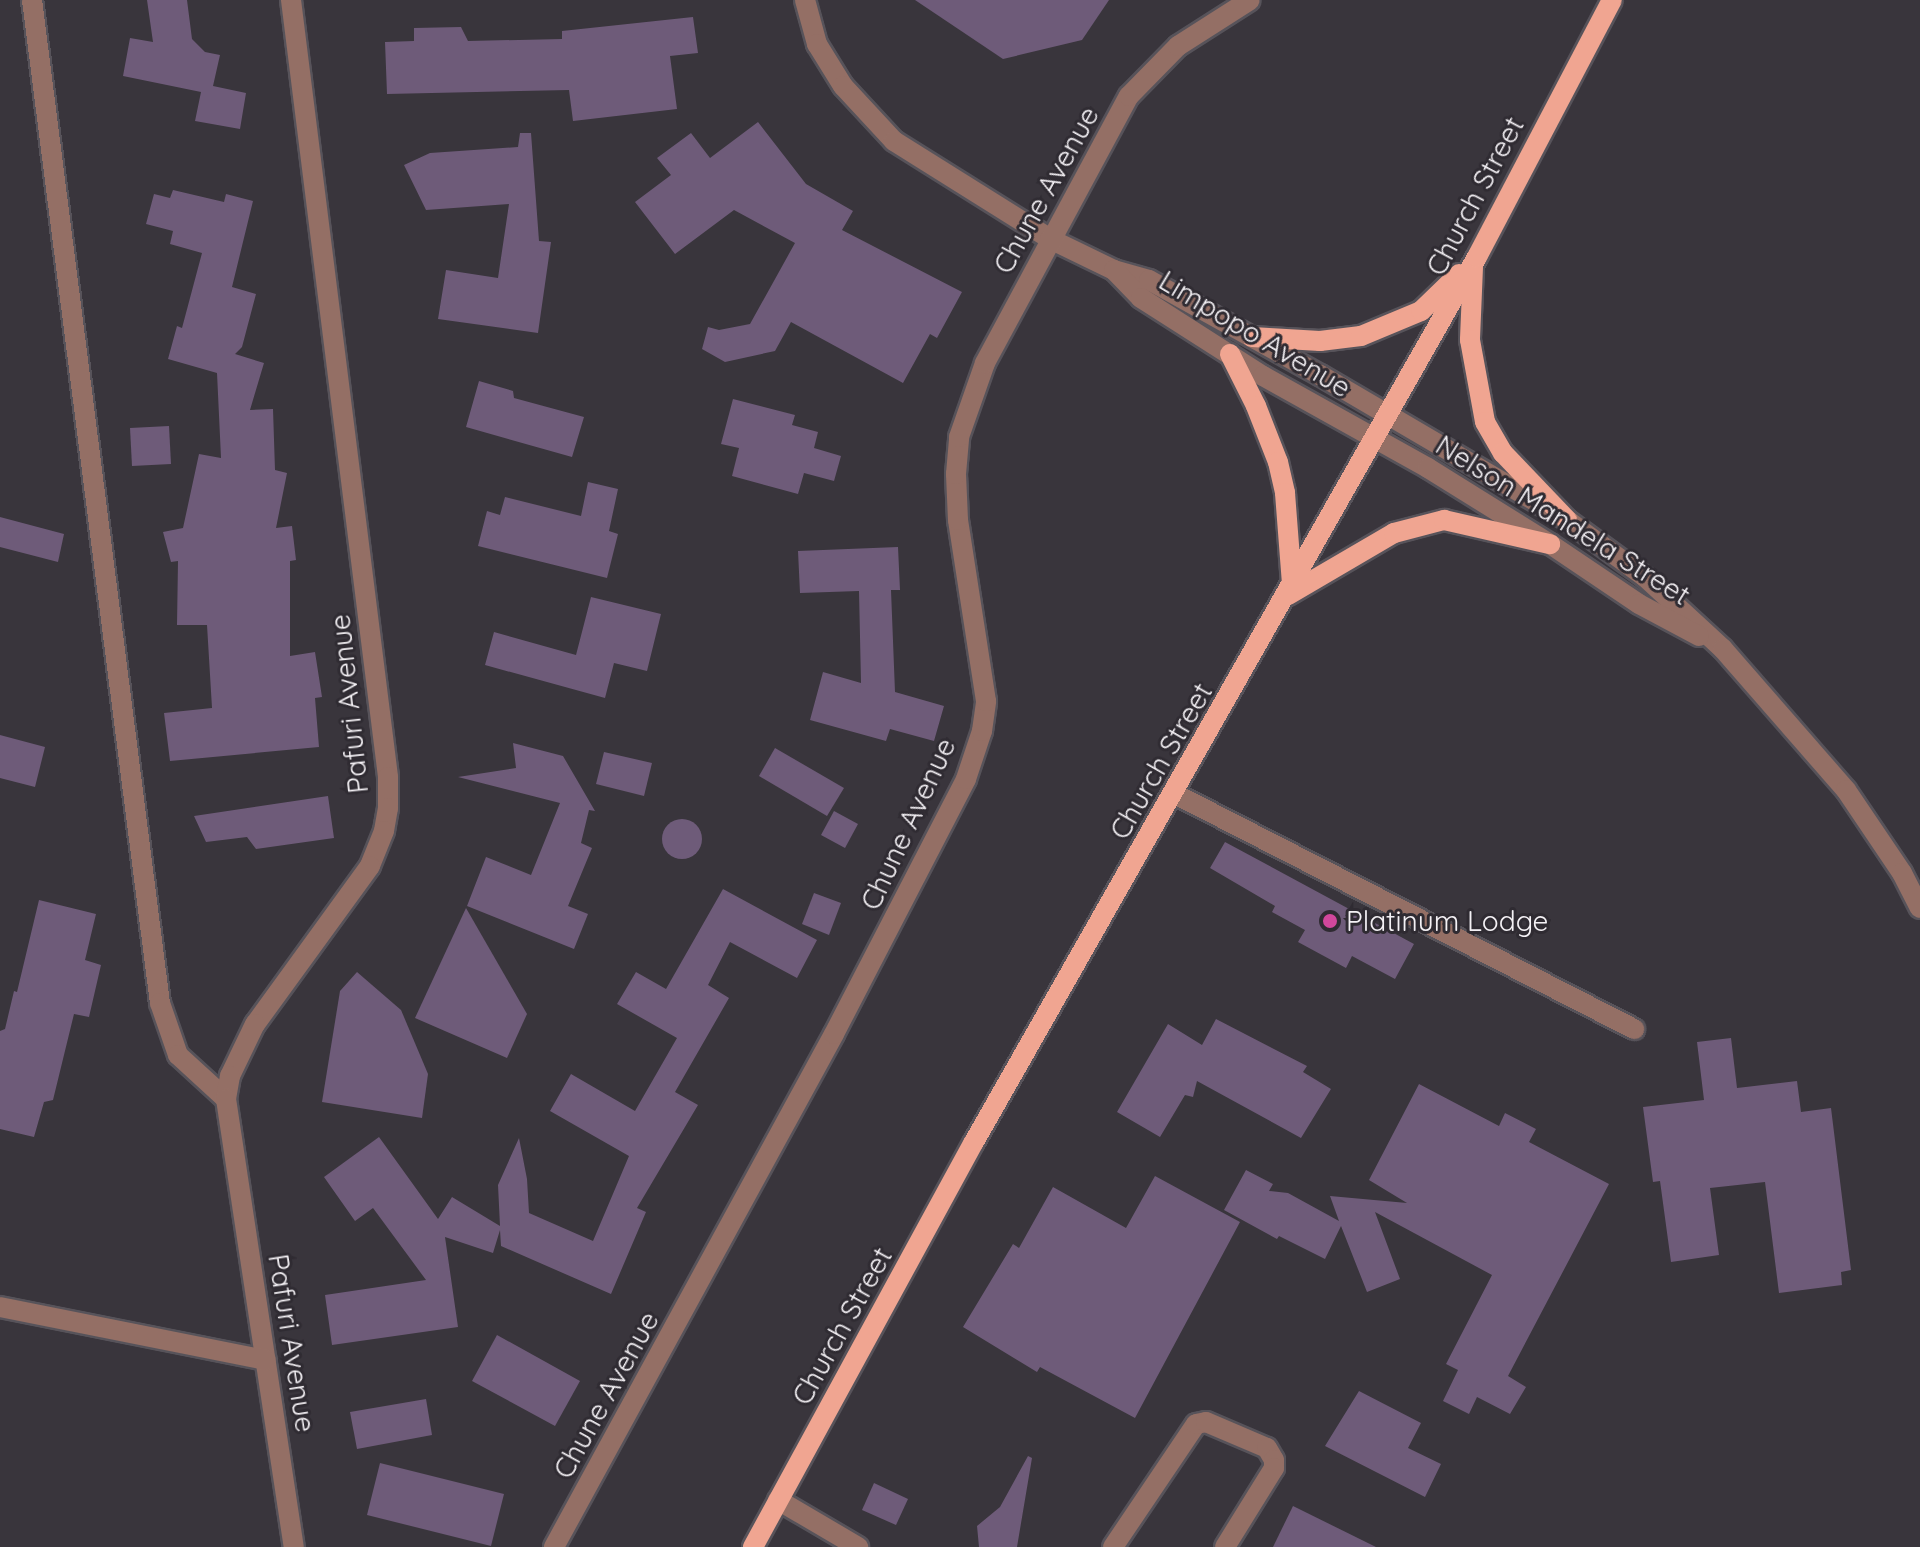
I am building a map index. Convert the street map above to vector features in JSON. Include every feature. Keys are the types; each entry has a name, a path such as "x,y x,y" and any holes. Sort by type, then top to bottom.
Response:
{"main road":[{"name":"Church Street","path":"753,1547 974,1142 1175,794 1475,260 1612,0"},
{"path":"1252,337 1339,340 1387,328 1421,311 1475,260"},
{"path":"1475,260 1470,340 1485,422 1503,453 1567,520"},
{"path":"1230,354 1256,406 1278,462 1285,493 1290,590 1394,533 1444,520 1550,544"}],"street":[{"path":"32,0 160,1003 178,1055 226,1099"},
{"name":"Pafuri Avenue","path":"291,0 386,761 388,808 384,831 370,866 255,1024 230,1076 226,1099 294,1547"},
{"name":"Limpopo Avenue","path":"805,0 817,44 843,86 894,141 1050,239 1114,270 1149,280 1387,415"},
{"name":"Chune Avenue","path":"554,1547 834,1034 966,779 982,731 986,701 958,520 959,437 985,363 1129,96 1178,46 1250,0"},
{"name":"Limpopo Avenue","path":"1114,270 1141,298 1230,354 1374,437"},
{"name":"Nelson Mandela Street","path":"1387,415 1567,520 1645,577 1723,649 1846,790 1902,873 1920,908"},
{"name":"Nelson Mandela Street","path":"1374,437 1550,544 1639,604 1723,649"},
{"path":"1175,794 1634,1029"},
{"path":"0,1307 266,1360"},
{"path":"1113,1547 1196,1424 1206,1422 1267,1448 1274,1460 1274,1468 1225,1547"},
{"path":"778,1500 858,1547"}],"building":[{"path":"147,0 187,0 192,39 205,52 220,55 213,86 246,93 240,129 195,121 201,92 123,76 130,38 153,42"},
{"path":"915,0 1109,0 1082,40 1003,59"},
{"path":"693,17 698,53 670,56 677,109 573,121 569,90 387,94 385,42 414,41 414,28 461,27 468,41 562,39 562,31"},
{"path":"758,122 806,184 853,211 842,230 962,292 937,338 930,334 903,383 791,322 775,351 725,362 702,349 708,327 719,330 750,324 795,243 734,210 675,254 635,202 671,175 657,158 691,133 710,158"},
{"path":"520,133 531,133 539,241 551,242 538,333 438,319 446,270 498,278 509,204 426,210 404,165 430,153 518,147"},
{"path":"173,190 224,202 226,194 253,201 232,287 256,294 242,347 235,354 264,363 250,410 273,409 275,470 287,473 276,528 292,526 296,560 290,561 290,656 315,652 322,697 315,698 319,747 170,761 164,713 212,708 207,625 177,625 178,561 171,562 163,532 183,528 199,454 221,458 217,373 168,359 177,326 182,328 202,253 170,244 173,231 146,224 154,194 170,198"},
{"path":"479,381 513,391 514,398 584,417 572,457 466,427"},
{"path":"733,399 795,415 792,425 818,432 814,448 841,456 834,481 804,473 798,494 732,476 739,448 721,444"},
{"path":"169,426 171,464 132,466 130,428"},
{"path":"588,482 618,489 609,531 618,534 607,578 478,546 487,511 500,515 505,497 581,516"},
{"path":"0,517 64,534 58,562 0,547"},
{"path":"898,547 900,590 891,590 895,692 944,706 934,741 890,729 886,741 810,720 823,672 861,683 859,591 800,593 798,551"},
{"path":"591,597 661,614 647,671 614,663 605,698 485,665 494,632 576,655"},
{"path":"0,735 45,747 35,787 0,778"},
{"path":"513,743 563,756 595,811 589,810 581,843 592,848 568,906 588,914 574,949 467,906 486,857 531,875 560,803 458,777 516,768"},
{"path":"775,748 844,788 827,816 759,776"},
{"path":"604,752 652,763 644,796 596,784"},
{"path":"328,796 334,838 256,849 247,837 206,842 194,816"},
{"path":"834,811 858,824 845,848 821,835"},
{"path":"682,819 696,825 702,839 696,853 682,859 668,853 662,839 668,825"},
{"name":"Platinum Lodge","path":"1225,842 1414,944 1395,979 1352,956 1346,968 1298,942 1305,930 1272,912 1275,906 1210,868"},
{"path":"723,889 817,940 797,978 730,942 708,985 729,998 675,1092 698,1105 637,1208 646,1212 611,1294 501,1246 500,1230 493,1253 445,1237 458,1327 332,1345 325,1295 426,1280 373,1208 355,1221 324,1177 379,1137 438,1219 452,1197 500,1226 498,1185 519,1138 527,1179 529,1213 593,1241 629,1156 550,1111 571,1074 635,1111 677,1038 617,1004 636,972 666,989"},
{"path":"814,893 841,903 829,935 802,924"},
{"path":"39,900 96,914 85,960 101,965 89,1017 74,1014 53,1100 44,1102 34,1137 0,1129 0,1031 5,1029 14,991 17,992"},
{"path":"466,908 527,1014 507,1058 415,1018"},
{"path":"357,972 401,1010 428,1074 422,1118 322,1102 340,991"},
{"path":"1216,1019 1307,1066 1303,1072 1331,1089 1301,1138 1197,1081 1193,1097 1185,1095 1160,1137 1117,1112 1168,1024 1202,1045"},
{"path":"1731,1038 1737,1088 1797,1081 1801,1112 1831,1108 1851,1270 1841,1272 1842,1285 1779,1293 1765,1182 1710,1188 1719,1255 1671,1262 1660,1181 1653,1182 1643,1107 1704,1100 1697,1042"},
{"path":"1419,1084 1499,1126 1505,1113 1536,1129 1529,1142 1609,1184 1508,1376 1526,1387 1510,1414 1477,1397 1469,1414 1443,1401 1458,1370 1446,1364 1492,1275 1375,1212 1400,1279 1367,1292 1341,1226 1325,1259 1279,1236 1277,1239 1224,1210 1246,1170 1273,1184 1269,1191 1288,1193 1339,1221 1330,1196 1407,1203 1369,1180"},
{"path":"1155,1176 1240,1222 1135,1418 1040,1367 1037,1372 963,1327 1013,1244 1019,1248 1053,1187 1126,1228"},
{"path":"497,1335 580,1381 555,1426 472,1381"},
{"path":"1359,1391 1421,1423 1408,1448 1441,1464 1425,1497 1325,1446"},
{"path":"426,1399 432,1435 357,1449 350,1412"},
{"path":"1028,1456 1032,1458 1017,1547 979,1547 977,1526 1000,1507"},
{"path":"380,1463 504,1494 491,1546 367,1515"},
{"path":"874,1483 908,1499 896,1525 862,1510"},
{"path":"1293,1506 1376,1547 1273,1547"}],"place":[{"name":"Platinum Lodge","path":"1330,921"}]}
